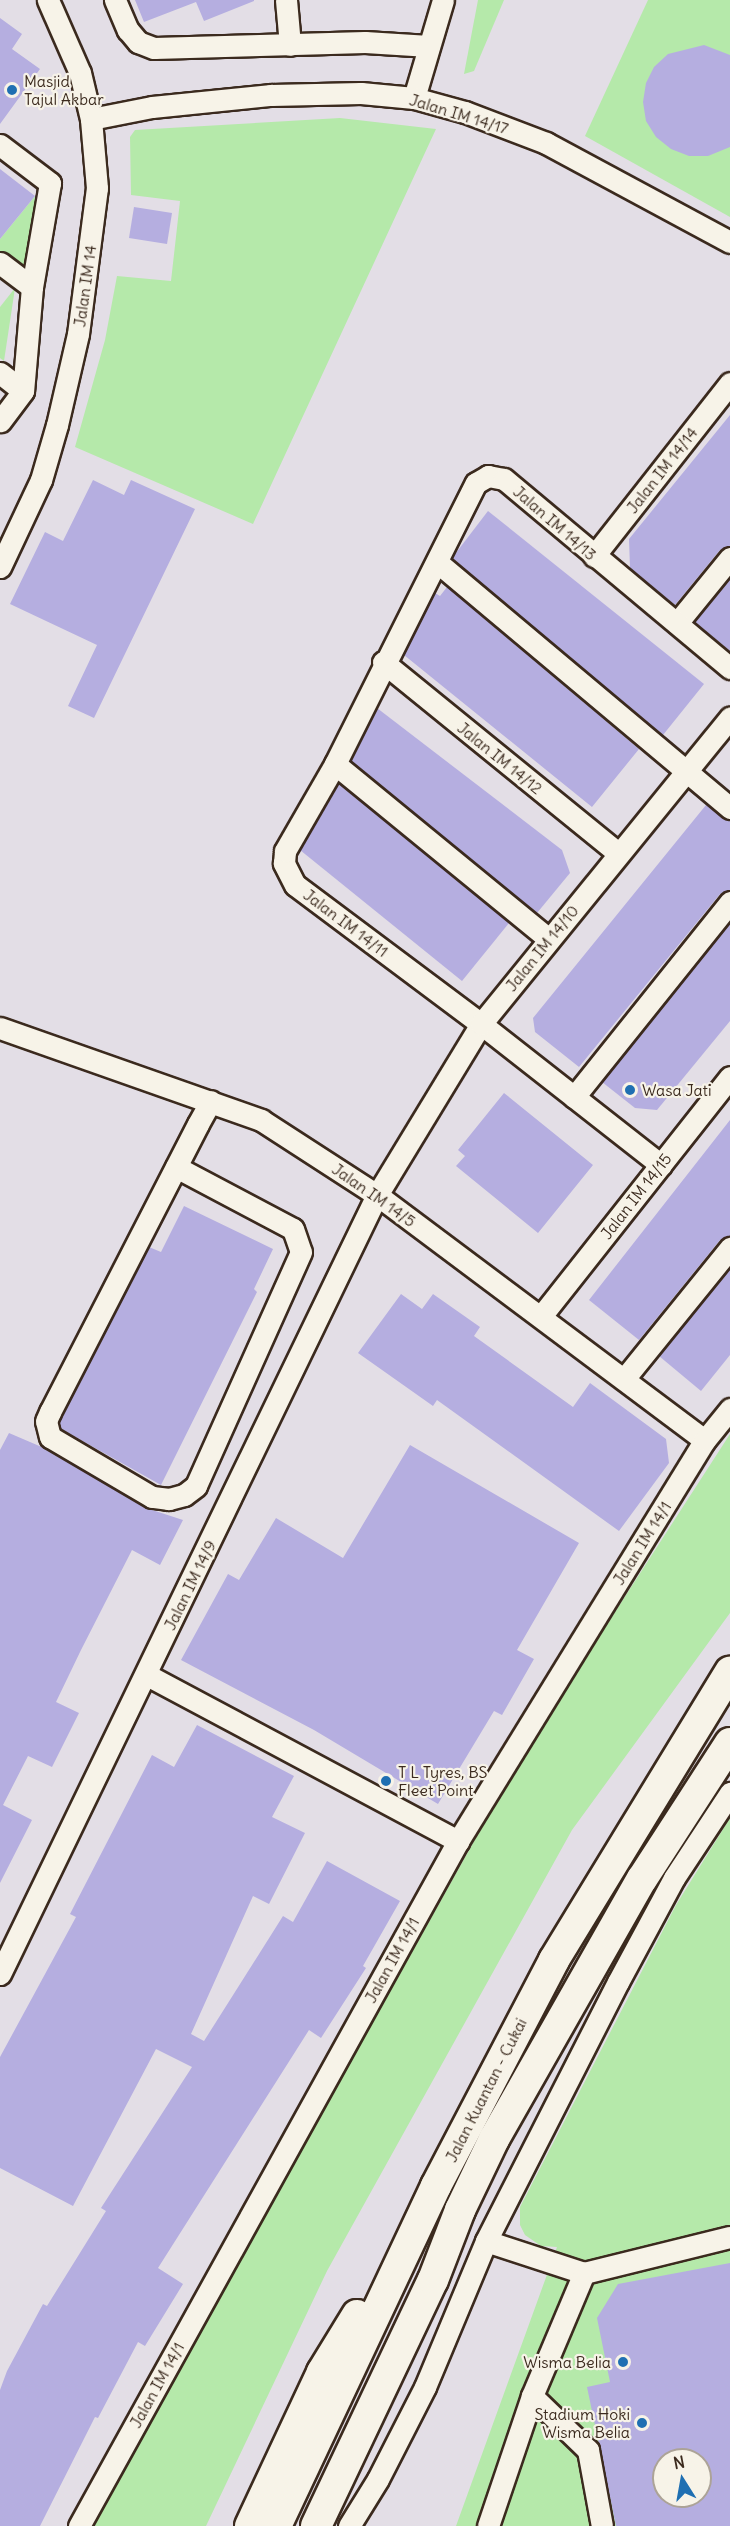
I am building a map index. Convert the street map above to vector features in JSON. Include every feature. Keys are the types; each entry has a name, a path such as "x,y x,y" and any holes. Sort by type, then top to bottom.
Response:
{"highway":[{"name":"Jalan Kuantan - Cukai","path":"276,2526 436,2186 554,1960 730,1672"},
{"name":"Jalan Kuantan - Cukai","path":"316,2526 433,2280 460,2210 494,2139 642,1879 730,1743"},
{"path":"250,2526 322,2372 436,2186"},
{"path":"338,2526 433,2280"}],"street":[{"name":"Jalan IM 14","path":"0,567 41,480 72,365 97,188 91,119 80,73 48,0"},
{"path":"115,0 128,30 138,42 154,48 365,42 429,46"},
{"path":"286,0 290,45"},
{"path":"414,98 443,0"},
{"name":"Jalan IM 14/17","path":"91,119 152,106 271,95 361,93 414,98 465,112 546,143 730,242"},
{"path":"0,145 50,183 32,287 23,391 0,421"},
{"path":"0,263 32,287"},
{"path":"0,373 23,391"},
{"name":"Jalan IM 14/14","path":"594,556 730,383"},
{"name":"Jalan IM 14/13","path":"383,662 437,562 476,483 488,476 504,478 730,668"},
{"path":"677,623 730,558"},
{"path":"437,562 685,774 730,808"},
{"name":"Jalan IM 14/11","path":"383,662 334,764 285,851 287,874 295,885 481,1024 661,1166"},
{"name":"Jalan IM 14/12","path":"383,662 618,853"},
{"name":"Jalan IM 14/10","path":"377,1195 481,1024 730,718"},
{"path":"334,764 549,939"},
{"path":"574,1097 730,902"},
{"name":"Jalan IM 14/5","path":"0,1028 261,1120 377,1195 542,1316 705,1440"},
{"name":"Jalan IM 14/15","path":"542,1316 730,1077"},
{"path":"176,1167 293,1229 301,1252 196,1486 184,1495 169,1499 152,1497 50,1437 46,1421 176,1167 211,1101"},
{"name":"Jalan IM 14/9","path":"0,1974 147,1675 377,1195"},
{"path":"624,1379 730,1248"},
{"name":"Jalan IM 14/1","path":"79,2526 458,1841 705,1440 730,1409"},
{"path":"147,1675 458,1841"},
{"path":"349,2526 378,2480 425,2387 486,2241 674,1878 730,1793"},
{"path":"486,2241 584,2273 730,2237"},
{"path":"488,2526 532,2396 584,2273"},
{"path":"532,2396 588,2450 602,2526"}],"green space":[{"path":"478,0 504,0 474,71 464,74"},
{"path":"648,0 730,0 730,217 585,136"},
{"path":"340,118 436,129 253,524 75,447 105,340 117,276 171,281 180,201 131,195 130,137 135,130"},
{"path":"35,196 40,201 23,269 0,251 0,239"},
{"path":"15,288 4,361 0,358 0,307"},
{"path":"730,1434 730,1613 572,1830 327,2271 206,2526 91,2526 520,1759"},
{"name":"Wisma Belia","path":"730,1818 730,2526 456,2526 557,2247 541,2246 525,2235 520,2225 520,2207 676,1905"}],"building":[{"path":"135,0 254,1 204,21 196,2 144,22"},
{"name":"Masjid Tajul Akbar","path":"0,18 22,34 12,49 40,69 0,124"},
{"path":"704,45 730,55 730,147 708,156 689,156 671,149 656,137 646,121 643,102 646,83 654,67 668,54"},
{"path":"0,169 35,196 0,239"},
{"path":"134,207 172,213 167,244 129,238"},
{"path":"730,415 730,546 720,550 675,605 630,568 629,539"},
{"path":"93,480 124,495 131,480 195,509 94,718 68,706 97,645 10,604 45,532 63,541"},
{"path":"488,511 704,684 663,735 452,558"},
{"path":"730,578 730,651 695,622"},
{"path":"447,587 639,749 592,807 404,655 435,593 440,596"},
{"path":"377,708 562,850 570,873 537,913 351,761"},
{"path":"339,783 509,923 462,981 300,850"},
{"path":"706,805 730,820 730,890 720,894 579,1067 535,1032 533,1018"},
{"path":"730,922 730,1021 657,1110 635,1108 602,1082"},
{"path":"504,1093 593,1165 538,1233 456,1166 465,1156 458,1150"},
{"path":"730,1120 730,1236 720,1240 639,1340 589,1300"},
{"path":"184,1206 273,1249 254,1289 257,1292 161,1485 61,1429 59,1422 149,1247 161,1252"},
{"path":"730,1268 730,1355 701,1391 659,1356"},
{"path":"401,1294 422,1309 433,1294 480,1327 474,1336 573,1407 590,1383 666,1439 669,1463 619,1531 437,1400 433,1406 358,1353"},
{"path":"9,1433 44,1448 146,1508 183,1520 160,1565 132,1550 81,1650 56,1702 79,1713 52,1767 28,1756 3,1805 32,1820 0,1883 0,1450"},
{"path":"410,1445 579,1543 517,1650 534,1659 502,1715 494,1711 438,1804 314,1730 181,1660 228,1574 239,1580 276,1518 343,1558"},
{"path":"197,1725 294,1776 272,1817 305,1833 269,1904 253,1896 191,2034 204,2041 283,1916 293,1922 327,1861 400,1901 363,1966 366,1968 321,2038 309,2030 158,2268 183,2284 145,2346 138,2342 98,2418 95,2417 40,2526 0,2526 0,2390 7,2371 43,2304 47,2306 106,2211 101,2208 192,2067 156,2049 73,2206 0,2168 0,2057 76,1917 70,1914 152,1755 174,1767"},
{"name":"Stadium Hoki Wisma Belia","path":"730,2263 730,2526 616,2526 587,2387 610,2382 597,2318 618,2284"}],"place":[{"name":"Masjid Tajul Akbar","path":"12,90"},
{"name":"Wasa Jati","path":"630,1090"},
{"name":"T L Tyres, BS Fleet Point","path":"386,1781"},
{"name":"Wisma Belia","path":"623,2362"},
{"name":"Stadium Hoki Wisma Belia","path":"642,2423"}]}
